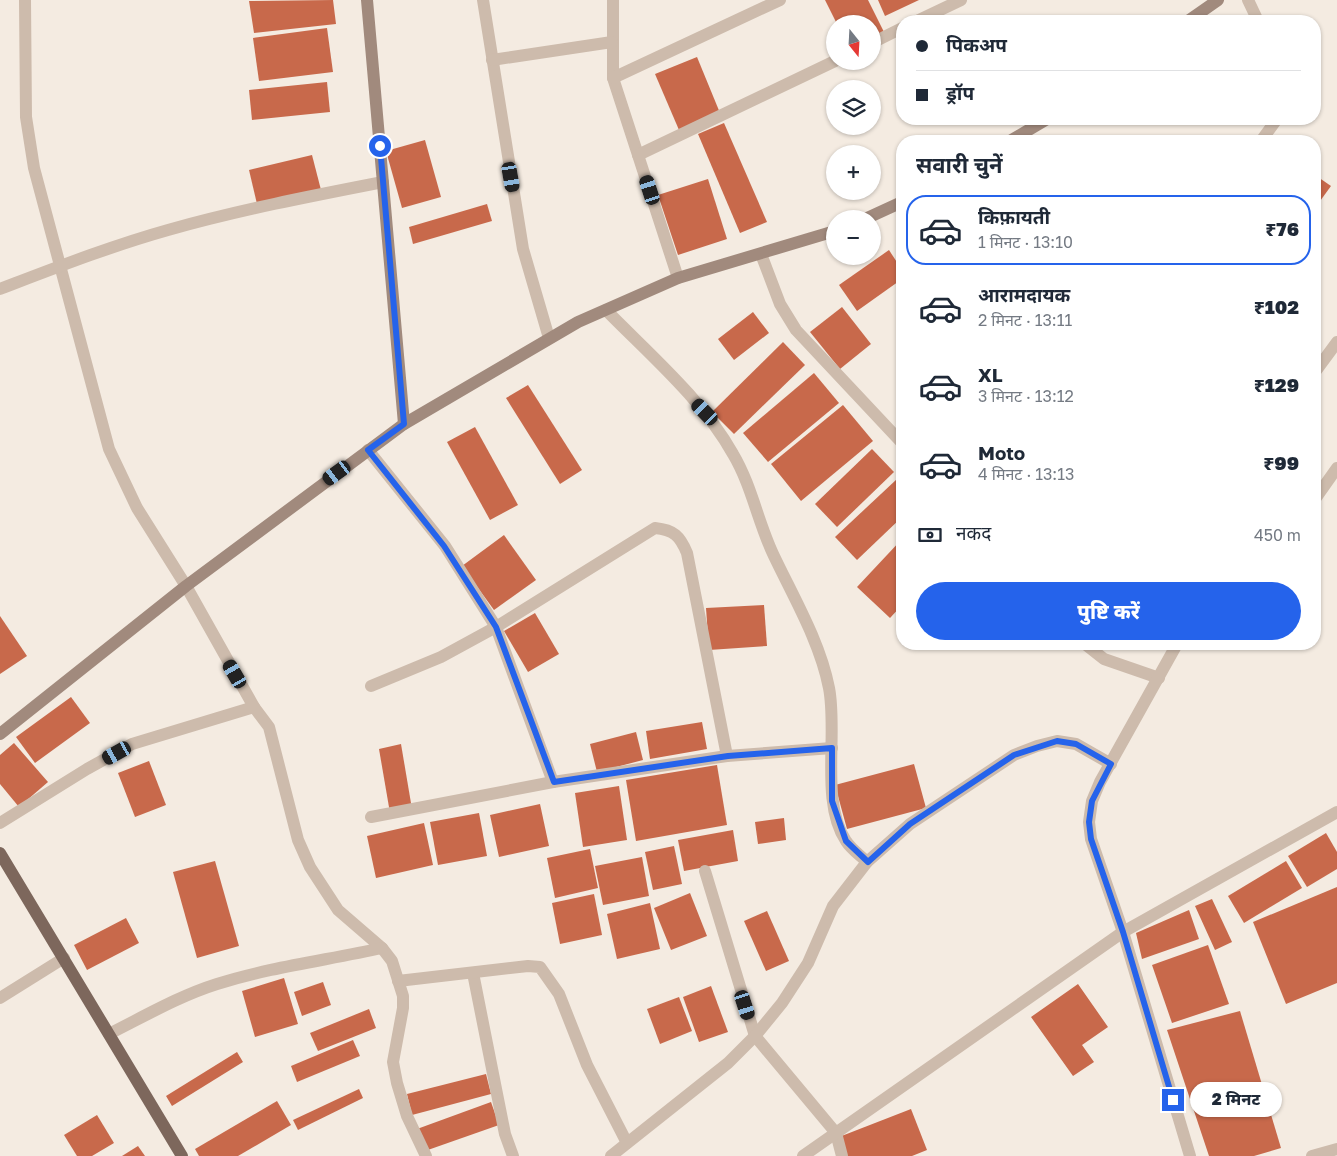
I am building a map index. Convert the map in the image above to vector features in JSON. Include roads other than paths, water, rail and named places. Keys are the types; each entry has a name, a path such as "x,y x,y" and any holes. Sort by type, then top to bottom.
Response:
{"main road":[{"path":"367,0 404,424"},
{"path":"1197,15 1218,0"},
{"path":"1020,135 1037,125"},
{"path":"881,212 896,205"},
{"path":"0,734 186,586 404,424 578,322 678,278 826,234"},
{"path":"0,853 182,1156"}],"street":[{"path":"25,0 26,117 34,168 58,266 109,449 137,508 186,586 254,707 269,727 298,840 310,867 338,910 382,948 392,961 403,1008 393,1062 407,1116 426,1156"},
{"path":"483,0 523,249 549,338"},
{"path":"613,0 613,78 678,278"},
{"path":"613,78 780,0"},
{"path":"930,15 962,0"},
{"path":"1248,0 1255,15"},
{"path":"881,38 896,31"},
{"path":"492,60 612,42"},
{"path":"638,155 826,65"},
{"path":"0,289 58,266 166,231 228,214 383,182"},
{"path":"761,254 780,304 796,330 896,437"},
{"path":"606,310 705,412 733,453 747,479 767,542 813,639 829,689 832,801 846,841 868,862"},
{"path":"1321,364 1337,342"},
{"path":"368,450 444,546 496,627 554,782"},
{"path":"1321,490 1337,468"},
{"path":"371,686 441,657 496,627 655,528 668,529 676,533 687,553 728,756"},
{"path":"1093,650 1104,658 1160,678"},
{"path":"1174,650 1092,801 1089,822 1097,860 1123,932 1190,1156"},
{"path":"0,823 132,744 254,707"},
{"path":"611,1156 728,1063 755,1036 782,1003 808,963 833,906 868,862 910,824 1014,755 1057,741 1076,744 1111,764"},
{"path":"371,817 554,782 728,756 832,748"},
{"path":"803,1156 1060,974 1123,932 1337,812"},
{"path":"705,871 755,1036 836,1133 842,1156"},
{"path":"109,1034 183,996 216,984 382,948"},
{"path":"0,998 64,958"},
{"path":"398,981 528,966 540,967 559,994 587,1065 627,1143"},
{"path":"473,973 505,1134 513,1156"},
{"path":"1312,1156 1337,1149"}]}
